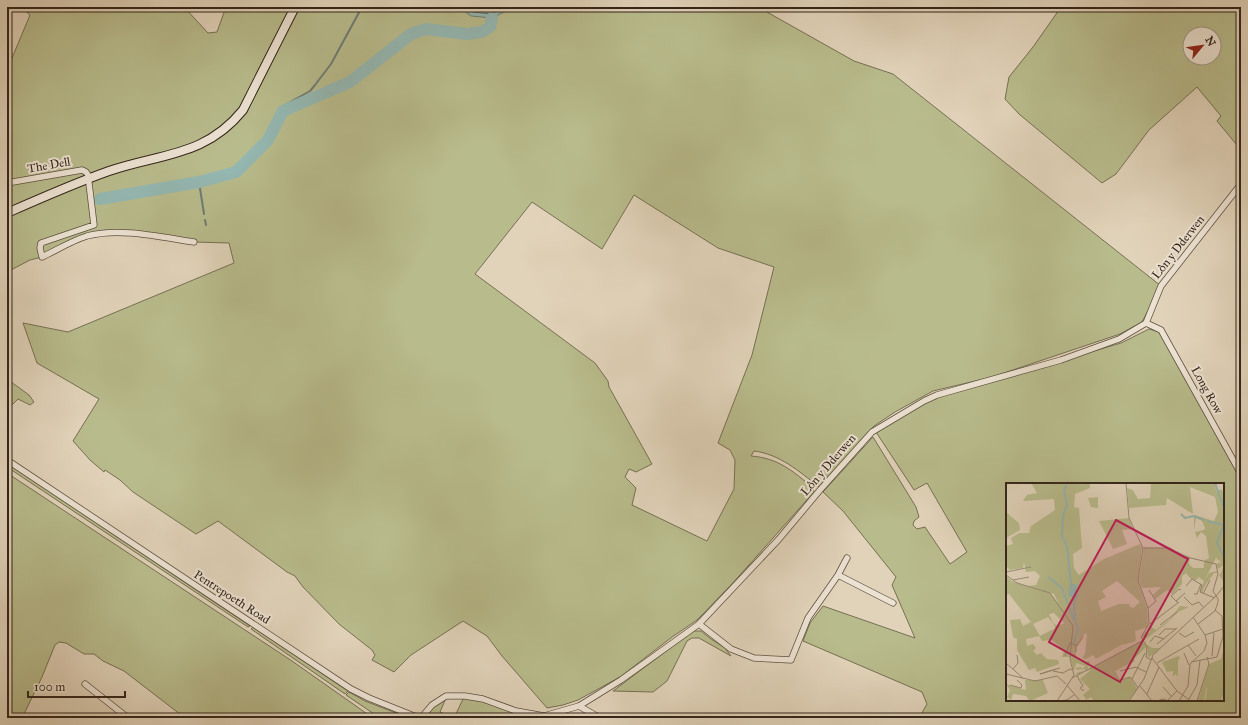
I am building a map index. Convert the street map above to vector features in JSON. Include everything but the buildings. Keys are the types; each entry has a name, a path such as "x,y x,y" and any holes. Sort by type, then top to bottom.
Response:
{"main road":[{"path":"7,213 111,170 184,151 206,142 232,123 243,110 295,7"}],"street":[{"name":"The Dell","path":"7,183 82,170 86,172 88,179"},
{"path":"88,179 94,225 41,243 40,248 42,257 74,241 87,236 104,233 141,235 194,242"},
{"name":"Lôn y Dderwen","path":"420,718 432,705 446,696 464,696 483,699 516,710 544,716 579,706 621,680 698,624 779,539 820,490 876,428 937,395 1061,360 1119,339 1146,323 1160,286 1241,184"},
{"name":"Long Row","path":"1146,323 1161,330 1241,474"},
{"name":"Pentrepoeth Road","path":"7,460 351,689 369,698 420,718"},
{"path":"698,624 731,649 754,658 791,660 808,618 838,575 847,558"},
{"path":"838,575 894,603"},
{"path":"85,684 128,718"},
{"path":"579,706 600,718"}],"green space":[{"path":"21,7 184,7 208,33 217,32 226,7 295,7 243,110 209,141 228,131 236,125 244,115 300,7 758,7 854,61 893,74 1161,286 1142,322 1120,334 992,377 933,391 895,412 874,426 819,487 796,469 780,459 754,451 751,456 769,459 785,466 813,488 814,492 731,585 697,620 672,637 620,677 578,700 547,708 502,656 487,636 463,621 411,655 394,672 372,660 375,655 372,650 339,624 303,587 295,576 287,572 218,521 196,534 133,492 120,480 105,470 104,472 90,460 73,441 99,399 37,363 23,323 68,332 234,263 229,243 194,242 141,235 97,234 42,257 30,260 7,272 7,70 30,15","holes":["634,195 718,248 774,267 752,355 718,443 730,450 735,460 734,489 707,541 632,505 636,488 625,477 629,469 636,472 652,464 609,387 608,381 595,363 475,274 532,202 602,249"]},
{"path":"1061,7 1241,7 1241,150 1217,121 1221,116 1197,87 1149,130 1116,174 1102,183 1019,114 1005,99 1009,77 1033,47"},
{"path":"1149,329 1159,332 1241,474 1241,718 919,718 927,704 922,692 803,641 810,623 823,606 915,638 892,585 896,577 843,511 823,492 873,437 916,507 919,517 914,521 913,525 917,529 925,527 950,564 967,552 927,483 914,490 876,432 922,404 939,397 1121,343"},
{"path":"7,379 29,395 34,402 30,405 18,399 7,410"},
{"path":"7,463 250,626 248,627 7,467"},
{"path":"7,473 292,661 373,718 185,718 124,671 103,661 94,654 84,654 66,643 59,642 55,645 42,677 22,718 7,718"},
{"path":"253,627 348,691 345,694 251,629"},
{"path":"693,631 701,631 725,648 731,656 699,638 692,638 687,641 667,681 653,692 613,691"},
{"path":"349,692 365,701 409,718 380,718 346,695"},
{"path":"464,697 484,701 512,711 513,716 498,715 497,718 454,718"},
{"path":"446,698 440,712 453,718 426,718 433,706"}],"water":[{"path":"459,7 514,7 492,18 471,16"}],"waterway":[{"path":"285,105 310,91 315,85 331,64 362,7"},
{"path":"100,199 199,182 236,172 268,140 283,111 350,82 411,34 426,29 467,34 482,32 490,27 492,18"},
{"path":"199,182 204,214"},
{"path":"205,220 206,225"}]}
